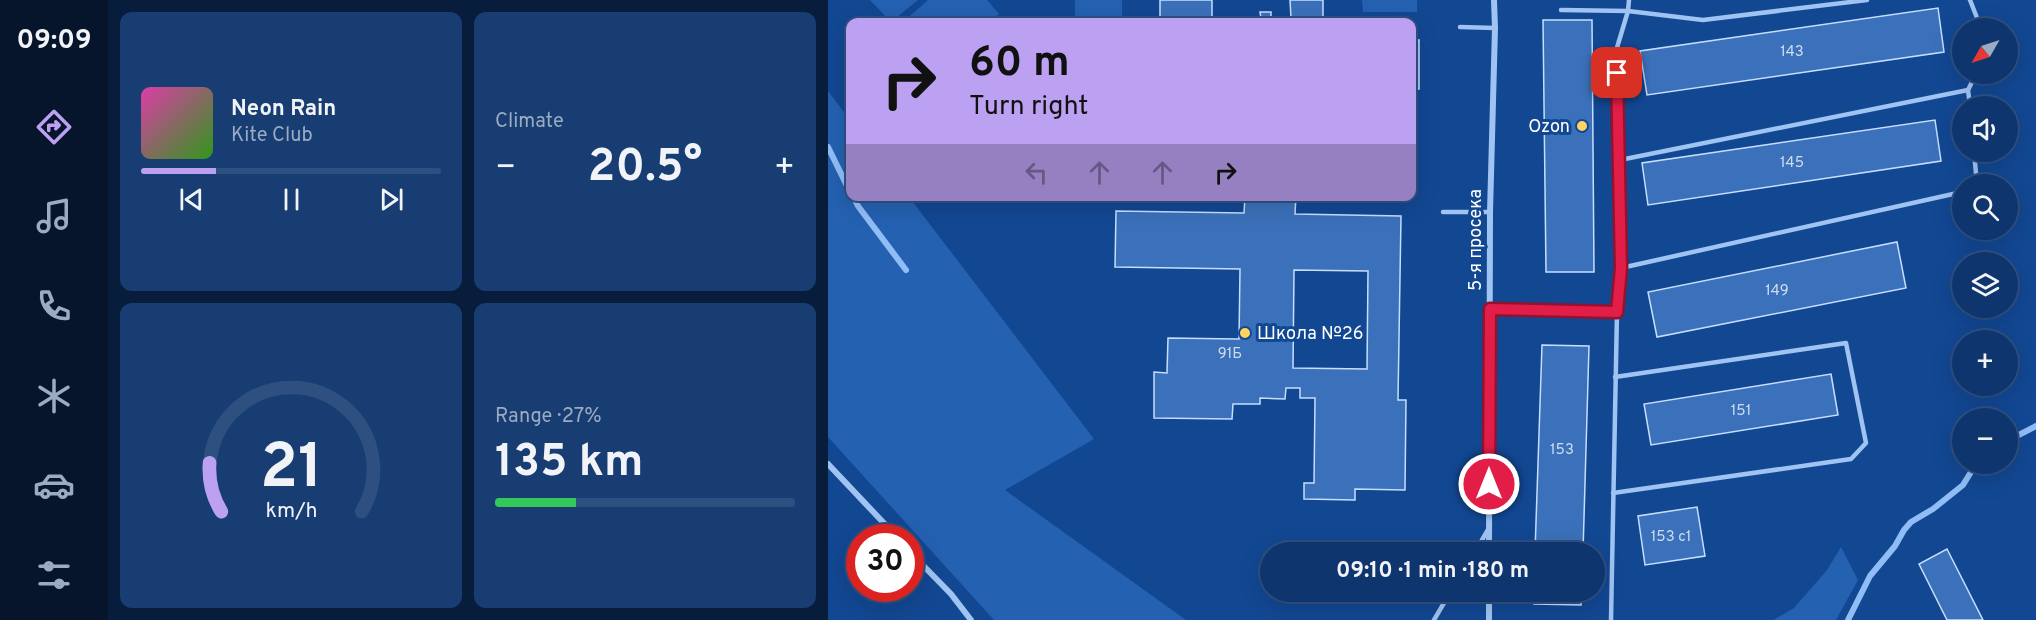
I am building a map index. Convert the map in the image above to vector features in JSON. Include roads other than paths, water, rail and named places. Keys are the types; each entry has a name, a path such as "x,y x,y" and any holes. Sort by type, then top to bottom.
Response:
{"street":[{"name":"5-я просека","path":"1489,542 1490,212 1494,0"},
{"path":"828,464 885,524"},
{"path":"924,568 971,620"},
{"path":"1489,602 1489,620"}],"lane":[{"path":"1611,620 1615,377 1621,268 1616,51 1629,0"},
{"path":"1561,10 1628,11 1703,20 1867,0"},
{"path":"1971,0 1977,18"},
{"path":"1460,27 1495,28"},
{"path":"1969,96 1968,90 1971,84"},
{"path":"1620,160 1968,90"},
{"path":"1621,268 1952,194"},
{"path":"1443,212 1490,212"},
{"path":"1490,309 1617,312"},
{"path":"1613,493 1851,459 1866,443 1846,343 1615,377"},
{"path":"1480,542 1489,528"},
{"path":"1434,620 1445,602"}],"waterway":[{"path":"828,147 846,184"},
{"path":"856,201 906,270"},
{"path":"2018,435 2036,426"},
{"path":"1848,620 1870,576 1895,546 1904,530 1911,522 1933,509 1963,485 1970,474"}],"place":[{"name":"Ozon","path":"1582,126"},
{"name":"Школа №26","path":"1245,333"}]}
